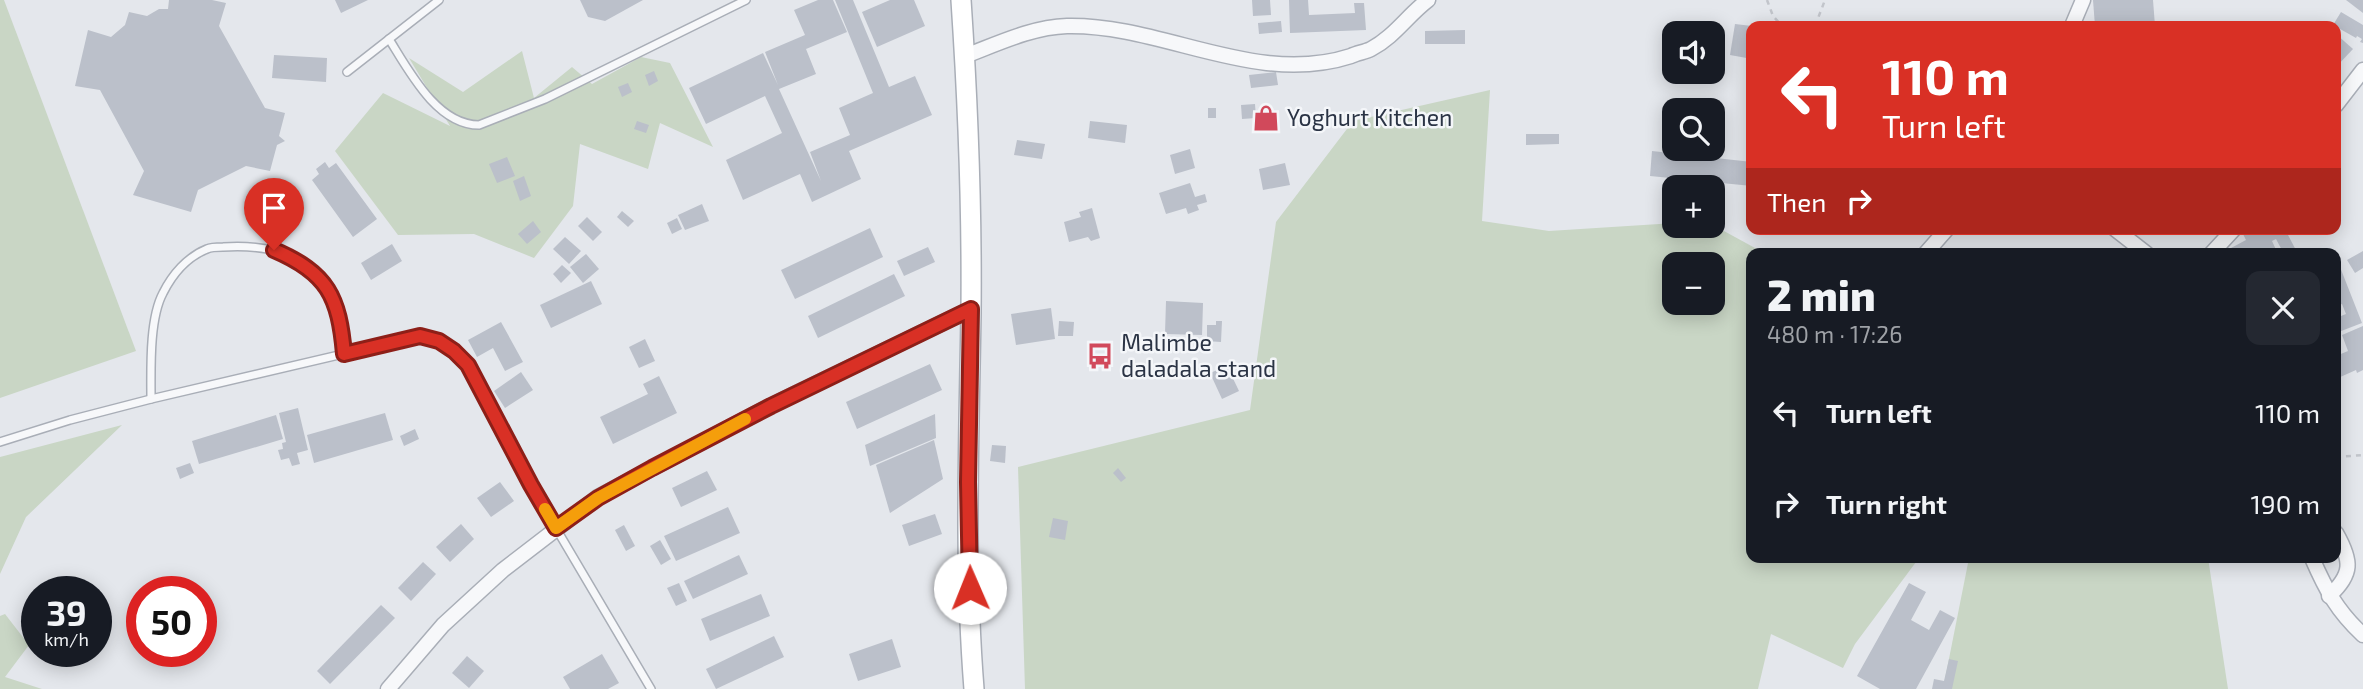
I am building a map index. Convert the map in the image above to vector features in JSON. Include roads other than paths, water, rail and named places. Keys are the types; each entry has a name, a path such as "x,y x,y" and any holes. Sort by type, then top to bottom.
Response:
{"main road":[{"path":"961,0 969,113 971,309 968,482 970,640 974,689"}],"street":[{"path":"965,57 1017,37 1065,26 1134,35 1238,58 1290,66 1333,61 1371,49 1428,0"},
{"path":"2075,21 2083,0"},
{"path":"2341,99 2363,70"},
{"path":"2123,235 2139,248"},
{"path":"2217,248 2228,235"},
{"path":"388,689 443,625 503,570 598,498 771,406 971,309"},
{"path":"2329,596 2343,584 2347,572 2346,552 2341,542"},
{"path":"2315,563 2329,596 2344,618 2363,635"}],"lane":[{"path":"347,72 439,0"},
{"path":"389,39 417,83 454,120 468,125 479,125 545,99 746,0"},
{"path":"151,399 151,344 161,296 177,270 208,248 248,245 274,250 299,261 317,274 332,296 341,322 344,354"},
{"path":"0,442 151,399 420,336 439,341 468,365 531,485 647,688"}],"place":[{"name":"Yoghurt Kitchen","path":"1266,118"},
{"name":"Malimbe daladala stand","path":"1100,356"}]}
